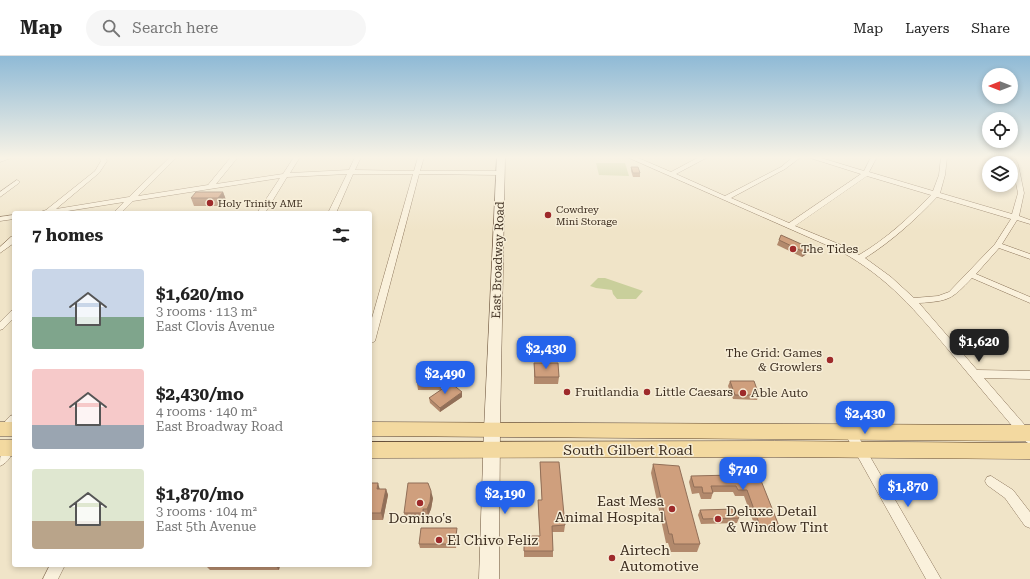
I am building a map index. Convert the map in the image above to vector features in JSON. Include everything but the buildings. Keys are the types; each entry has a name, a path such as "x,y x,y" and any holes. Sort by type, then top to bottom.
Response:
{"main road":[{"name":"East Broadway Road","path":"489,579 491,451 500,181"},
{"name":"South Gilbert Road","path":"372,430 735,431 1028,435"},
{"path":"664,450 679,443 731,440 736,436 735,431"},
{"path":"771,450 771,444 774,441 810,432"},
{"name":"South Gilbert Road","path":"372,450 1030,451"}],"street":[{"path":"48,211 85,181"},
{"path":"119,211 150,181"},
{"path":"211,186 215,181"},
{"path":"57,211 242,181"},
{"path":"262,211 282,181"},
{"path":"333,211 347,181"},
{"path":"372,334 415,181"},
{"path":"687,181 843,249 860,258 887,276 912,301 1028,435"},
{"path":"726,198 758,181"},
{"path":"790,226 854,181"},
{"path":"891,181 1030,222"},
{"path":"860,258 878,247 913,218 936,194 940,181"},
{"path":"912,301 938,299 952,294 998,245 1015,217 1021,193 1018,181"},
{"path":"0,195 18,182"},
{"path":"0,219 12,217"},
{"path":"0,251 12,241"},
{"path":"998,245 1030,257"},
{"path":"970,274 1030,300"},
{"path":"0,327 12,315"},
{"path":"975,374 1030,375"},
{"path":"850,432 934,579"},
{"path":"991,481 1009,494 1030,522"},
{"path":"50,579 57,567"}],"green space":[{"path":"598,278 605,278 643,291 636,299 617,299 612,290 590,286"}],"place":[{"name":"Holy Trinity AME","path":"210,203"},
{"name":"Cowdrey Mini Storage","path":"548,215"},
{"name":"The Tides","path":"793,249"},
{"name":"The Grid: Games & Growlers","path":"830,360"},
{"name":"Fruitlandia","path":"567,392"},
{"name":"Little Caesars","path":"647,392"},
{"name":"Able Auto","path":"743,393"},
{"name":"Domino's","path":"420,503"},
{"name":"East Mesa Animal Hospital","path":"672,509"},
{"name":"Deluxe Detail & Window Tint","path":"718,519"},
{"name":"El Chivo Feliz","path":"439,540"},
{"name":"Airtech Automotive","path":"612,558"}]}
